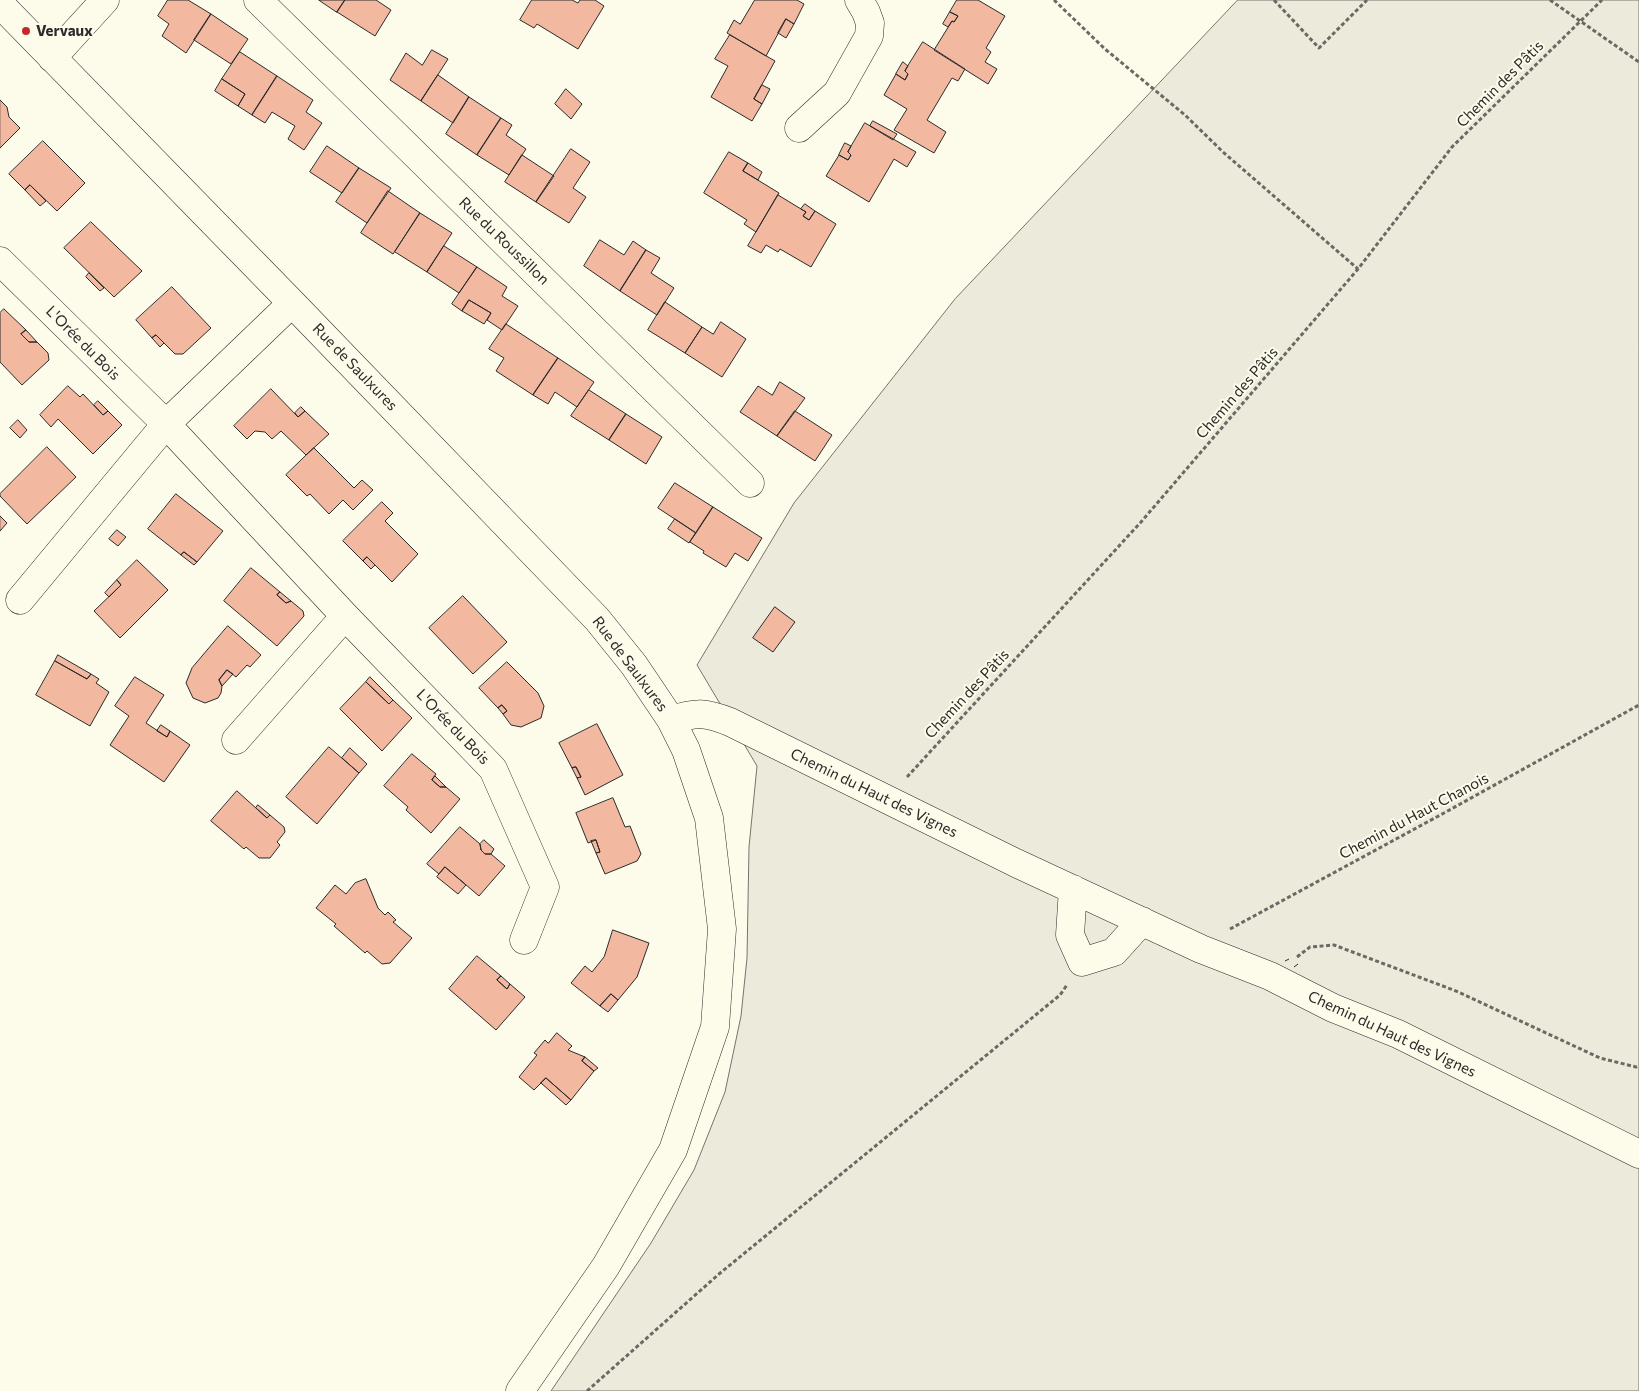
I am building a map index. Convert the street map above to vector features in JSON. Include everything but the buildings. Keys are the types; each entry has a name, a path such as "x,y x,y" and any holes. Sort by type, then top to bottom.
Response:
{"street":[{"path":"52,58 105,0"},
{"name":"Rue du Roussillon","path":"258,0 750,483"},
{"path":"799,128 837,93 869,36 870,23 859,0"},
{"name":"Rue de Saulxures","path":"0,4 597,619 634,665 671,720 686,750 709,818 722,929 715,1026 673,1150 606,1266 520,1391"},
{"name":"L'Orée du Bois","path":"0,261 166,424 345,616 493,769 545,888 524,940"},
{"path":"20,600 166,424 292,303"},
{"path":"236,740 345,616"},
{"name":"Chemin du Haut des Vignes","path":"671,720 690,714 710,714 730,722 887,800 1201,949 1270,976 1333,1008 1398,1034 1639,1154"},
{"path":"1073,889 1070,935 1082,962 1114,952 1142,921"}],"path":[{"path":"1054,0 1105,49 1185,115 1222,152 1358,269"},
{"path":"1274,0 1319,48 1367,0"},
{"path":"1550,0 1639,62"},
{"name":"Chemin des Pâtis","path":"887,800 1141,522 1358,269 1452,147 1602,0"},
{"name":"Chemin du Haut Chanois","path":"1201,949 1226,931 1260,912 1444,814 1639,705"},
{"path":"1270,976 1310,947 1334,945 1456,991 1600,1058 1636,1068 1639,1066"},
{"path":"587,1391 719,1274 1060,995 1082,962"}],"shaded area":[{"path":"1238,0 1639,0 1639,1391 551,1391 651,1243 694,1170 725,1092 741,1016 747,958 749,847 757,766 697,665 794,503 955,299"}],"fence":[{"path":"1285,961 1289,959"},
{"path":"1294,967 1298,964"}],"place":[{"name":"Vervaux","path":"26,31"}]}
